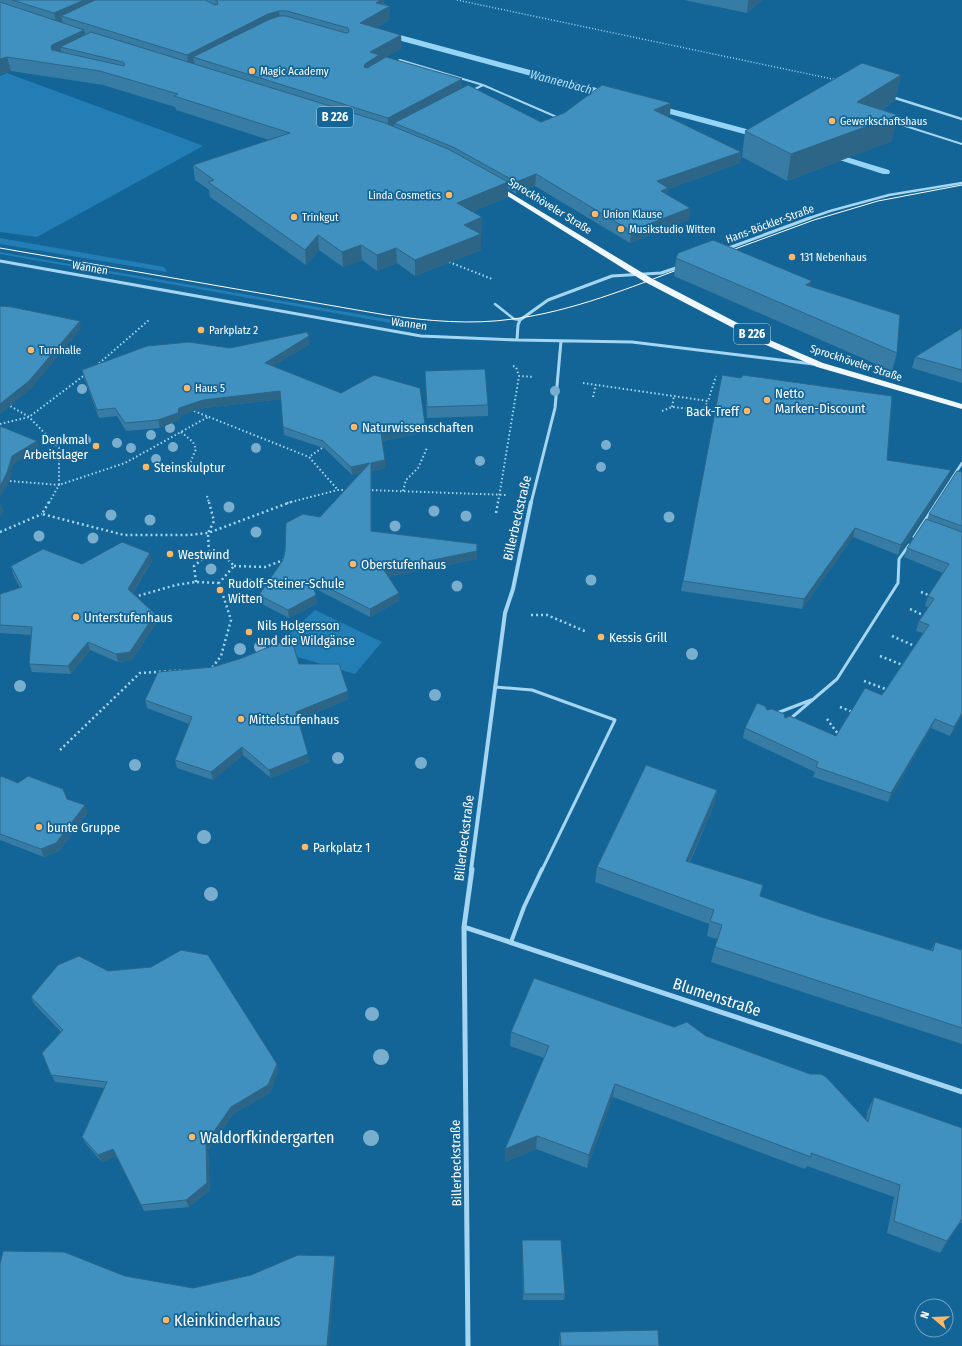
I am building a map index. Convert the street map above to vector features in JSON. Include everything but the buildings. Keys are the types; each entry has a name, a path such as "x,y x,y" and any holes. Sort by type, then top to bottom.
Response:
{"main road":[{"name":"Sprockhöveler Straße","path":"489,182 640,275 736,326 820,365 962,407"}],"street":[{"path":"886,95 962,119"},
{"name":"Hans-Böckler-Straße","path":"725,250 830,211 889,195 962,183"},
{"name":"Wannen","path":"0,261 421,336 517,340 632,342 820,365"},
{"path":"517,340 520,320 548,300 561,294 612,276 661,273 680,266"},
{"name":"Billerbeckstraße","path":"468,1346 464,927 505,613 512,589 532,497 555,408 561,341"},
{"name":"Blumenstraße","path":"464,927 962,1092"}],"lane":[{"path":"393,64 400,60 483,85 559,118"},
{"path":"469,92 483,85"},
{"path":"886,119 962,144"},
{"path":"495,304 514,318 520,320"},
{"path":"784,725 837,679 898,583 900,559 962,463"},
{"path":"921,525 928,528"},
{"path":"495,687 532,690 615,720 524,907 511,942"},
{"path":"773,714 814,699"}],"path":[{"path":"457,0 843,82"},
{"path":"449,262 496,281"},
{"path":"102,370 95,367 149,320"},
{"path":"662,411 672,407 703,410 708,401 723,353"},
{"path":"0,424 29,417 89,372"},
{"path":"496,513 519,376 558,379 708,401"},
{"path":"594,397 596,385"},
{"path":"672,407 674,396"},
{"path":"0,532 42,514 59,485 59,448 29,417 6,403"},
{"path":"194,411 309,457 338,490"},
{"path":"10,481 59,485 125,463 208,417"},
{"path":"181,432 193,442 196,449 190,463 183,471"},
{"path":"309,457 322,448"},
{"path":"403,491 406,480 418,468 427,448"},
{"path":"42,514 124,535 189,536 208,534 286,503 338,490 352,490"},
{"path":"367,490 499,494 532,497"},
{"path":"207,496 214,521 208,534 209,554"},
{"path":"196,582 194,566 209,554 226,556 234,566 265,567 286,559"},
{"path":"219,584 234,566"},
{"path":"130,598 176,585 196,582 219,584"},
{"path":"214,676 210,670 221,656 231,620 219,584"},
{"path":"505,613 546,615 587,632"},
{"path":"60,750 140,673 171,670 195,670"}],"shaded area":[{"path":"7,73 203,146 37,237 0,232 0,76"},
{"path":"0,238 164,267 167,272 0,244"},
{"path":"0,252 417,323 415,327 385,322 0,254"},
{"path":"315,610 382,642 355,674 277,651 287,636"}],"waterway":[{"name":"Wannenbach","path":"386,34 612,95"},
{"name":"Wannenbach","path":"654,107 762,136"},
{"name":"Wannenbach","path":"830,154 886,172"}],"tram line":[{"path":"724,253 814,220 878,201 962,185"},
{"path":"0,248 386,315 465,322 513,319 579,305 685,267"}],"place":[{"name":"Magic Academy","path":"252,71"},
{"name":"Gewerkschaftshaus","path":"832,121"},
{"name":"Linda Cosmetics","path":"449,195"},
{"name":"Union Klause","path":"595,214"},
{"name":"Trinkgut","path":"294,217"},
{"name":"Musikstudio Witten","path":"621,229"},
{"name":"131 Nebenhaus","path":"792,257"},
{"name":"Parkplatz 2","path":"201,330"},
{"name":"Turnhalle","path":"31,350"},
{"name":"Haus 5","path":"187,388"},
{"name":"Netto Marken-Discount","path":"767,400"},
{"name":"Back-Treff","path":"747,411"},
{"name":"Naturwissenschaften","path":"354,427"},
{"name":"Denkmal Arbeitslager","path":"96,446"},
{"name":"Steinskulptur","path":"146,467"},
{"name":"Westwind","path":"170,554"},
{"name":"Oberstufenhaus","path":"353,564"},
{"name":"Rudolf-Steiner-Schule Witten","path":"220,590"},
{"name":"Unterstufenhaus","path":"76,617"},
{"name":"Nils Holgersson und die Wildgänse","path":"249,632"},
{"name":"Kessis Grill","path":"601,637"},
{"name":"Mittelstufenhaus","path":"241,719"},
{"name":"bunte Gruppe","path":"39,827"},
{"name":"Parkplatz 1","path":"305,847"},
{"name":"Waldorfkindergarten","path":"192,1137"},
{"name":"Kleinkinderhaus","path":"166,1320"}]}
